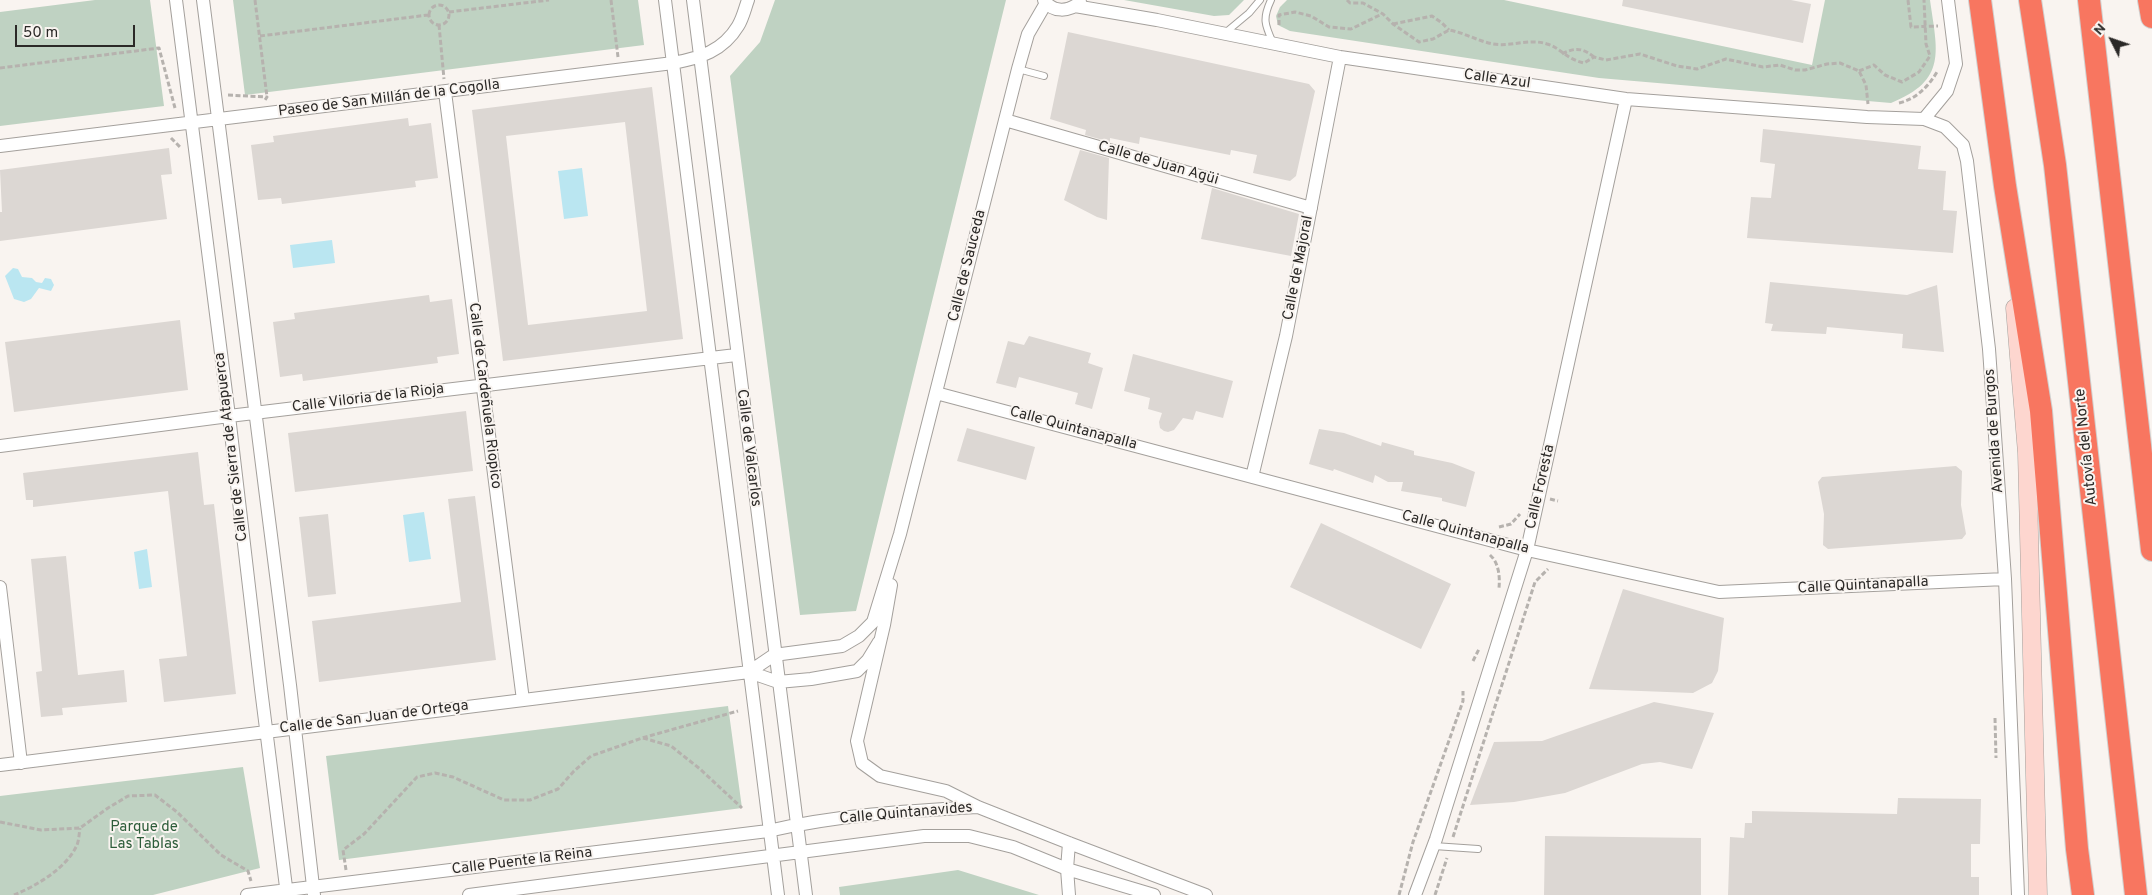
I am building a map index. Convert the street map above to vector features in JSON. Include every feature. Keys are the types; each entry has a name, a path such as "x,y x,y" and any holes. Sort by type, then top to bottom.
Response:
{"highway":[{"path":"1980,0 2005,186 2041,411 2076,839 2083,895"},
{"name":"Autovía del Norte","path":"2030,0 2055,165 2136,895"},
{"path":"2089,0 2152,550"},
{"path":"2150,0 2152,15"}],"street":[{"name":"Calle de Sierra de Atapuerca","path":"176,0 287,892"},
{"name":"Calle de Sierra de Atapuerca","path":"204,0 314,891"},
{"name":"Calle de Valcarlos","path":"666,0 768,831 778,895"},
{"name":"Calle de Valcarlos","path":"693,0 736,355 806,895"},
{"name":"Paseo de San Millán de la Cogolla","path":"0,146 445,92 700,58 719,47 738,26 748,0"},
{"path":"1924,119 1947,91 1956,64 1948,0"},
{"name":"Calle Azul","path":"1045,2 1055,9 1065,10 1078,3 1340,57 1626,98 1866,117 1924,119"},
{"name":"Calle de Sauceda","path":"774,655 842,646 859,636 873,622 900,534 1018,69 1028,34 1045,2"},
{"name":"Calle de Majoral","path":"1252,477 1286,336 1340,57"},
{"name":"Calle de Cardeñuela Riopico","path":"445,92 522,700"},
{"name":"Calle Foresta","path":"1415,895 1434,846 1527,550 1626,98"},
{"name":"Avenida de Burgos","path":"1924,119 1945,127 1963,145 1967,161 1989,349 2005,579 2018,895"},
{"name":"Calle de Juan Agüi","path":"1005,120 1311,208"},
{"path":"2005,186 2027,453 2038,895"},
{"name":"Calle Viloria de la Rioja","path":"0,446 255,412 736,355"},
{"name":"Calle Quintanapalla","path":"936,393 1527,550 1719,592 2005,579"},
{"name":"Calle de Sauceda","path":"900,534 880,642 857,741 862,762 880,776 946,791 978,807"},
{"path":"0,588 21,763"},
{"name":"Calle de Sauceda","path":"778,682 811,679 857,671 868,660 880,642"},
{"name":"Calle de San Juan de Ortega","path":"749,672 774,655"},
{"name":"Calle de San Juan de Ortega","path":"0,766 295,727 749,672 778,682"},
{"name":"Calle Quintanavides","path":"796,825 906,812 978,807 1206,895"},
{"name":"Calle Puente la Reina","path":"248,895 314,891 768,831 796,825"},
{"name":"Calle Quintanavides","path":"800,852 924,836 969,836 1013,847 1067,869 1154,895"},
{"path":"1069,843 1067,869 1069,895"},
{"name":"Calle Puente la Reina","path":"470,895 544,890 800,852"}],"lane":[{"path":"1224,34 1249,13 1260,0"},
{"path":"1272,0 1266,11 1265,20 1266,28 1274,44"},
{"path":"1018,69 1044,76"},
{"path":"1434,846 1478,849"}],"path":[{"path":"255,0 268,97"},
{"path":"435,0 436,5"},
{"path":"449,12 549,0"},
{"path":"611,0 619,70"},
{"path":"1347,0 1363,4 1383,14 1393,24 1419,42 1433,39 1449,30"},
{"path":"1908,0 1911,27 1940,26 1941,32"},
{"path":"1859,71 1874,65 1885,75 1902,82 1919,72 1930,56 1926,44 1927,25 1924,0"},
{"path":"428,15 432,7 436,5 442,5 449,12"},
{"path":"438,25 447,21 449,12"},
{"path":"1278,30 1279,15 1295,12 1311,16 1329,27 1351,29 1383,14"},
{"path":"260,36 428,15"},
{"path":"428,15 432,22 438,25"},
{"path":"1393,24 1432,16 1442,22 1449,30 1494,44 1510,45 1522,42 1549,44 1573,61 1584,63 1594,57"},
{"path":"438,25 445,92"},
{"path":"0,68 159,48"},
{"path":"1562,54 1572,48 1586,50 1594,57 1606,60 1640,54 1678,66 1697,69 1726,59 1764,67 1780,65 1795,70 1840,63 1859,71 1866,85 1868,104 1877,104"},
{"path":"1895,104 1910,100 1919,94 1930,84 1939,68"},
{"path":"1540,496 1558,501"},
{"path":"1492,525 1500,527 1511,524 1522,510"},
{"path":"1486,552 1493,557 1499,572 1499,587 1496,596"},
{"path":"1435,895 1535,582 1545,570 1553,568"},
{"path":"1473,661 1481,644"},
{"path":"1399,895 1413,842 1463,702 1462,691"},
{"path":"1995,710 1996,758"},
{"path":"343,850 364,834 417,777 435,773 453,777 504,800 530,800 558,789 590,756 642,738 738,711"},
{"path":"642,738 670,746 700,769 742,808"},
{"path":"0,822 42,830 80,828 128,796 155,795 177,812 221,855 248,871"},
{"path":"14,895 45,878 68,860 77,846 80,828"}],"green space":[{"path":"95,0 150,0 164,106 0,126 0,12"},
{"path":"233,0 638,0 644,45 245,95"},
{"path":"775,0 1006,0 856,611 800,615 730,76 760,42"},
{"path":"1124,0 1244,0 1229,15 1214,16"},
{"path":"1287,0 1504,0 1812,65 1825,0 1930,0 1936,49 1930,74 1922,84 1909,94 1891,103 1599,78 1290,31 1278,25 1276,16 1280,7"},
{"path":"728,706 742,808 339,860 326,756"},
{"name":"Parque de Las Tablas","path":"243,767 260,868 153,895 0,895 0,796"},
{"path":"958,870 1039,895 840,895 839,887"}],"water":[{"path":"582,168 588,216 564,219 558,171"},
{"path":"332,240 335,263 293,268 290,245"},
{"path":"13,268 18,269 22,277 32,278 36,282 42,283 45,278 51,279 54,285 51,291 39,288 31,299 24,302 14,299 5,276"},
{"path":"424,512 431,559 409,562 403,515"},
{"path":"147,549 152,587 139,589 134,552"}],"building":[{"path":"1623,0 1791,0 1811,4 1803,43 1622,6"},
{"path":"1068,32 1309,84 1315,91 1296,176 1290,181 1253,173 1257,155 1231,150 1230,155 1140,137 1139,144 1110,138 1110,142 1085,135 1086,130 1050,119"},
{"path":"652,87 683,339 503,361 472,110","holes":["625,122 647,311 528,325 506,136"]},
{"path":"408,118 409,126 431,123 438,178 415,181 416,187 282,204 281,198 258,200 251,145 274,142 273,136"},
{"path":"1763,129 1921,146 1918,169 1946,171 1943,210 1957,211 1953,253 1747,238 1751,197 1771,198 1775,164 1760,162"},
{"path":"169,148 172,174 161,175 167,219 0,241 0,212 2,212 0,170"},
{"path":"1080,150 1109,158 1107,220 1064,200"},
{"path":"1212,188 1299,214 1291,256 1201,239"},
{"path":"1770,282 1907,295 1937,285 1944,352 1902,348 1903,334 1827,327 1826,334 1771,331 1773,324 1765,323"},
{"path":"429,295 430,302 452,299 459,354 437,357 438,363 303,381 302,374 280,377 273,322 295,319 294,313"},
{"path":"180,320 188,390 14,412 5,342"},
{"path":"1029,336 1091,353 1088,363 1103,368 1092,409 1075,404 1078,393 1019,377 1016,388 996,383 1008,341 1024,345"},
{"path":"1133,354 1233,381 1223,418 1196,411 1193,420 1183,418 1174,430 1164,431 1160,428 1159,422 1162,413 1148,409 1150,398 1124,391"},
{"path":"466,411 473,471 295,492 288,433"},
{"path":"967,428 1035,447 1026,480 957,461"},
{"path":"1319,429 1344,433 1381,446 1382,442 1414,451 1414,455 1452,463 1475,472 1466,507 1442,501 1442,498 1401,491 1403,482 1388,482 1375,475 1373,483 1334,469 1333,471 1309,464"},
{"path":"198,452 204,505 214,504 236,694 164,702 159,659 187,656 168,491 33,507 33,500 26,500 23,473"},
{"path":"1956,466 1962,471 1961,505 1966,534 1962,539 1828,549 1823,545 1824,514 1818,482 1822,477"},
{"path":"475,496 496,660 319,682 312,621 461,602 448,499"},
{"path":"328,514 336,594 308,597 299,517"},
{"path":"1321,523 1451,584 1421,649 1290,587"},
{"path":"66,556 78,675 124,670 127,702 62,708 63,715 41,717 36,672 42,671 31,559"},
{"path":"1623,589 1724,618 1718,671 1712,683 1693,693 1589,689"},
{"path":"1654,702 1714,713 1692,769 1660,762 1642,764 1565,793 1514,802 1470,805 1494,742 1542,741"},
{"path":"1898,798 1981,799 1980,844 1971,844 1971,877 1979,877 1979,895 1728,895 1730,837 1744,838 1745,823 1752,823 1752,811 1897,814"},
{"path":"1545,836 1701,838 1701,895 1544,895"}]}
